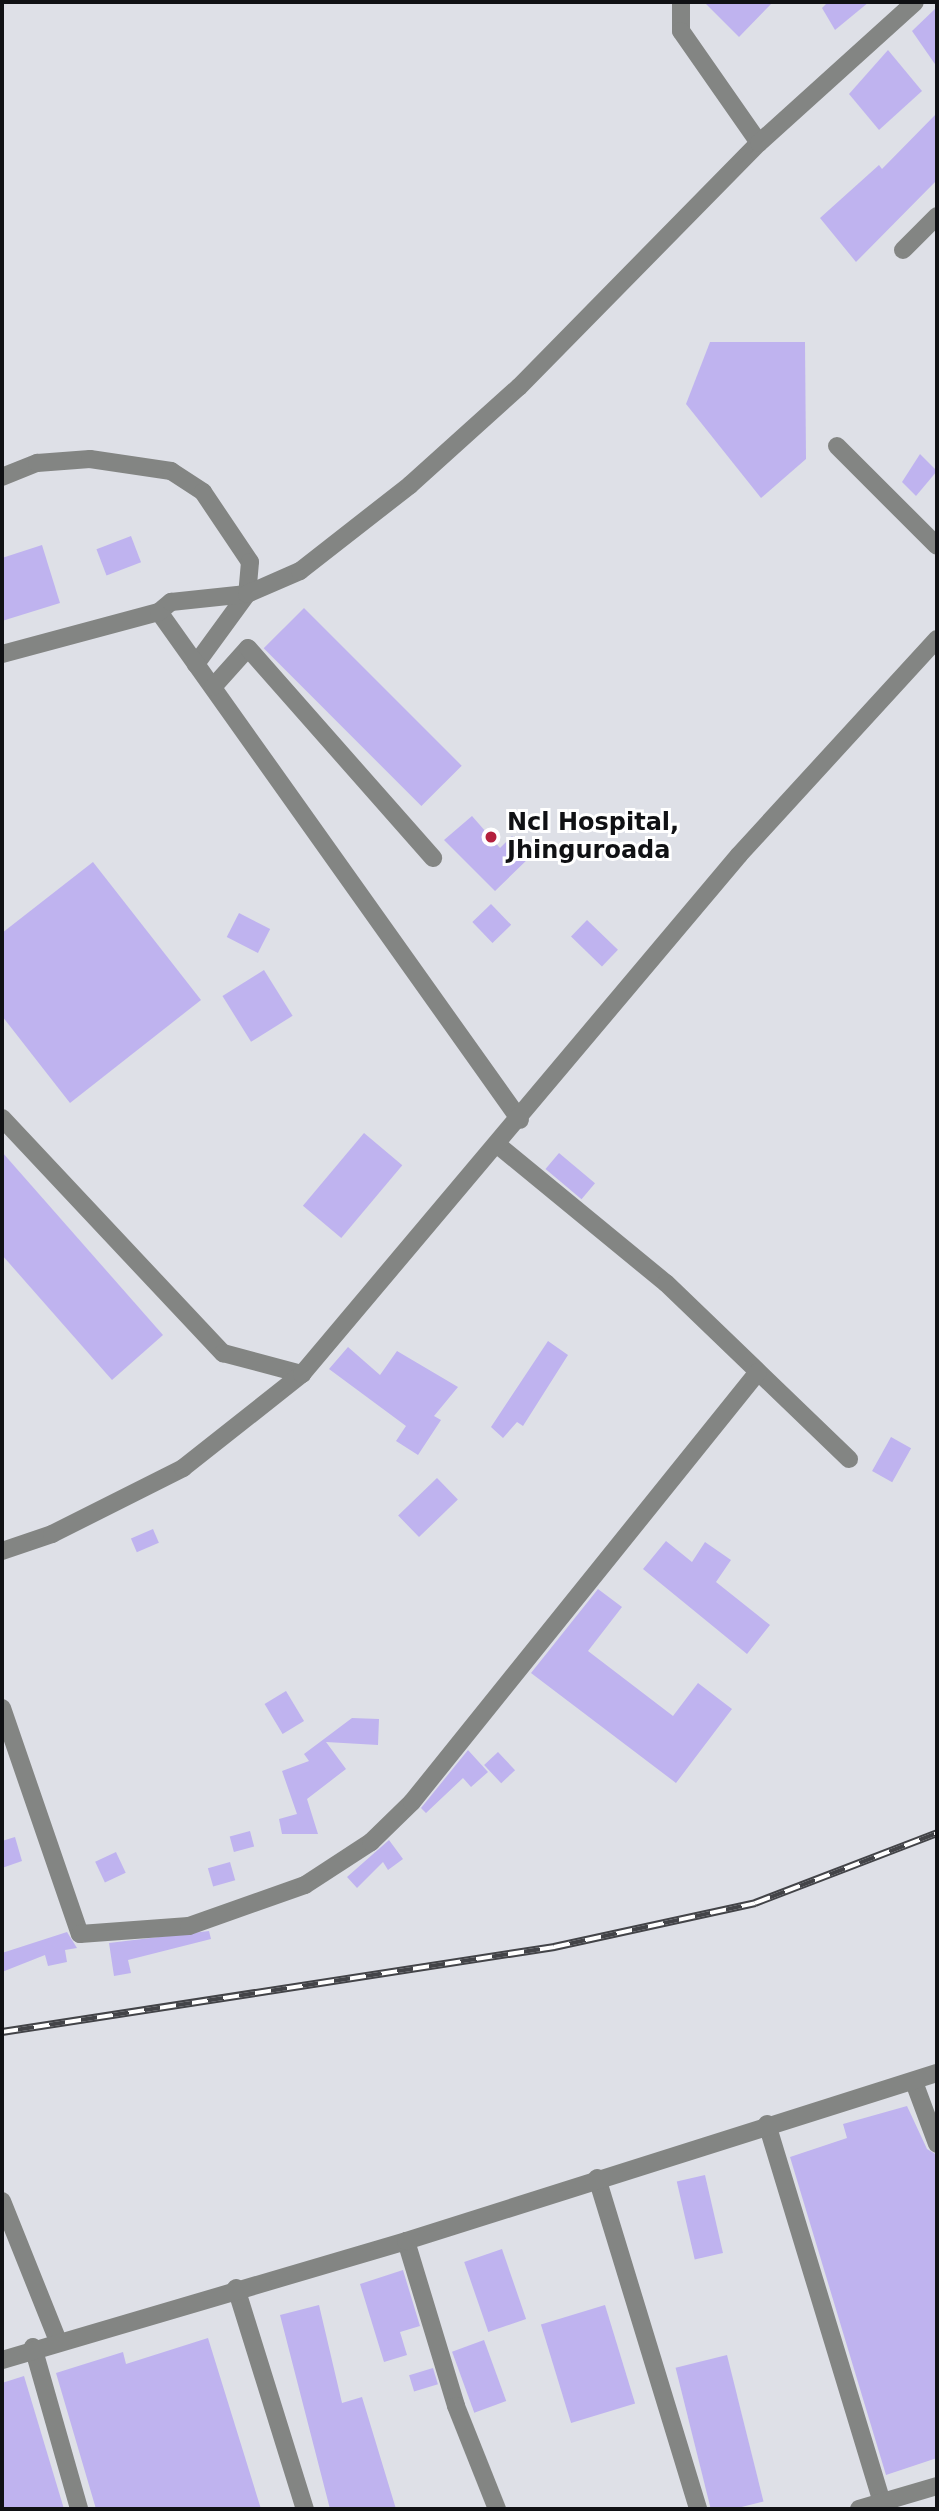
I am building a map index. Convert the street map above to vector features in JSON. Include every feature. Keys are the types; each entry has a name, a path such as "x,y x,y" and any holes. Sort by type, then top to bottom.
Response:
{"street":[{"path":"681,2 681,32 759,143"},
{"path":"2,654 159,612 171,602 247,594 300,571 410,485 519,387 759,143 915,2"},
{"path":"904,250 937,216"},
{"path":"837,446 937,546"},
{"path":"2,477 37,463 90,459 171,471 203,492 250,562 247,594 196,664"},
{"path":"159,612 520,1120"},
{"path":"2,1551 51,1534 183,1468 302,1374 499,1146 738,855 937,639"},
{"path":"212,687 248,648 433,858"},
{"path":"2,1118 223,1353 302,1374"},
{"path":"499,1146 666,1283 849,1459"},
{"path":"2,1708 80,1934 189,1926 305,1885 371,1842 412,1802 758,1372"},
{"path":"2,2360 33,2347 406,2241 767,2123 914,2082 937,2073"},
{"path":"914,2082 937,2144"},
{"path":"767,2123 882,2502"},
{"path":"597,2178 698,2509"},
{"path":"2,2202 58,2341"},
{"path":"406,2241 456,2406 497,2509"},
{"path":"236,2288 305,2509"},
{"path":"33,2347 79,2509"},
{"path":"859,2509 937,2486"}],"building":[{"path":"704,2 773,2 739,37"},
{"path":"828,2 869,2 835,30 822,8"},
{"path":"937,7 937,67 912,31"},
{"path":"888,50 922,91 879,130 849,94"},
{"path":"937,113 937,180 856,262 820,218 879,165 882,169"},
{"path":"710,342 805,342 806,459 761,498 686,404"},
{"path":"920,454 937,471 916,496 902,482"},
{"path":"131,536 141,562 106,575 96,549"},
{"path":"42,545 60,603 2,621 2,558"},
{"path":"304,608 462,766 421,806 264,648"},
{"path":"472,816 500,848 512,836 531,856 495,891 444,840"},
{"path":"93,862 201,1000 70,1103 2,1016 2,933"},
{"path":"491,904 511,925 492,943 472,922"},
{"path":"239,913 270,929 258,953 227,937"},
{"path":"587,920 618,950 602,966 571,937"},
{"path":"264,970 293,1016 251,1042 222,996"},
{"path":"364,1133 402,1165 341,1238 303,1206"},
{"path":"2,1152 163,1335 112,1380 2,1255"},
{"path":"559,1153 595,1183 582,1199 546,1169"},
{"path":"548,1341 568,1355 523,1426 517,1422 503,1438 491,1427"},
{"path":"348,1347 380,1375 397,1351 458,1387 434,1416 441,1420 418,1455 396,1441 406,1426 329,1369"},
{"path":"891,1437 911,1448 892,1482 872,1471"},
{"path":"437,1478 458,1500 419,1537 398,1516"},
{"path":"153,1529 159,1543 137,1552 131,1538"},
{"path":"666,1541 692,1562 705,1542 731,1560 716,1582 770,1625 747,1654 643,1569"},
{"path":"598,1589 622,1607 588,1651 673,1716 698,1683 732,1709 676,1783 531,1673"},
{"path":"286,1691 304,1721 283,1734 265,1704"},
{"path":"352,1718 379,1719 378,1745 326,1742 346,1769 307,1799 318,1834 282,1834 279,1819 297,1814 282,1771 309,1761 304,1754"},
{"path":"468,1750 488,1772 471,1787 463,1778 426,1813 421,1808"},
{"path":"498,1752 515,1770 501,1783 484,1765"},
{"path":"250,1831 254,1846 234,1852 230,1836"},
{"path":"15,1837 22,1861 2,1868 2,1841"},
{"path":"389,1840 403,1859 388,1870 383,1862 357,1888 347,1877"},
{"path":"116,1852 126,1873 105,1883 95,1862"},
{"path":"230,1862 235,1880 213,1887 208,1868"},
{"path":"209,1931 211,1939 128,1960 131,1973 114,1976 109,1943"},
{"path":"67,1932 77,1948 65,1950 67,1962 48,1966 45,1955 2,1972 2,1953"},
{"path":"907,2106 927,2149 937,2155 937,2458 886,2475 790,2157 847,2138 843,2124"},
{"path":"705,2175 723,2253 695,2259 677,2182"},
{"path":"502,2249 526,2319 488,2332 464,2262"},
{"path":"403,2270 420,2326 400,2332 407,2355 384,2362 360,2284"},
{"path":"319,2305 342,2403 362,2397 396,2509 330,2509 280,2315"},
{"path":"605,2305 635,2403 571,2423 541,2325"},
{"path":"208,2338 261,2509 96,2509 56,2373 123,2352 126,2364"},
{"path":"484,2340 506,2401 474,2413 452,2352"},
{"path":"727,2355 764,2502 734,2509 711,2509 676,2368"},
{"path":"433,2368 438,2384 414,2392 409,2375"},
{"path":"24,2376 64,2509 4,2509 2,2383"}],"railway":[{"path":"2,2032 554,1947 755,1903 937,1833"}],"place":[{"name":"Ncl Hospital, Jhinguroada","path":"491,837"}]}
